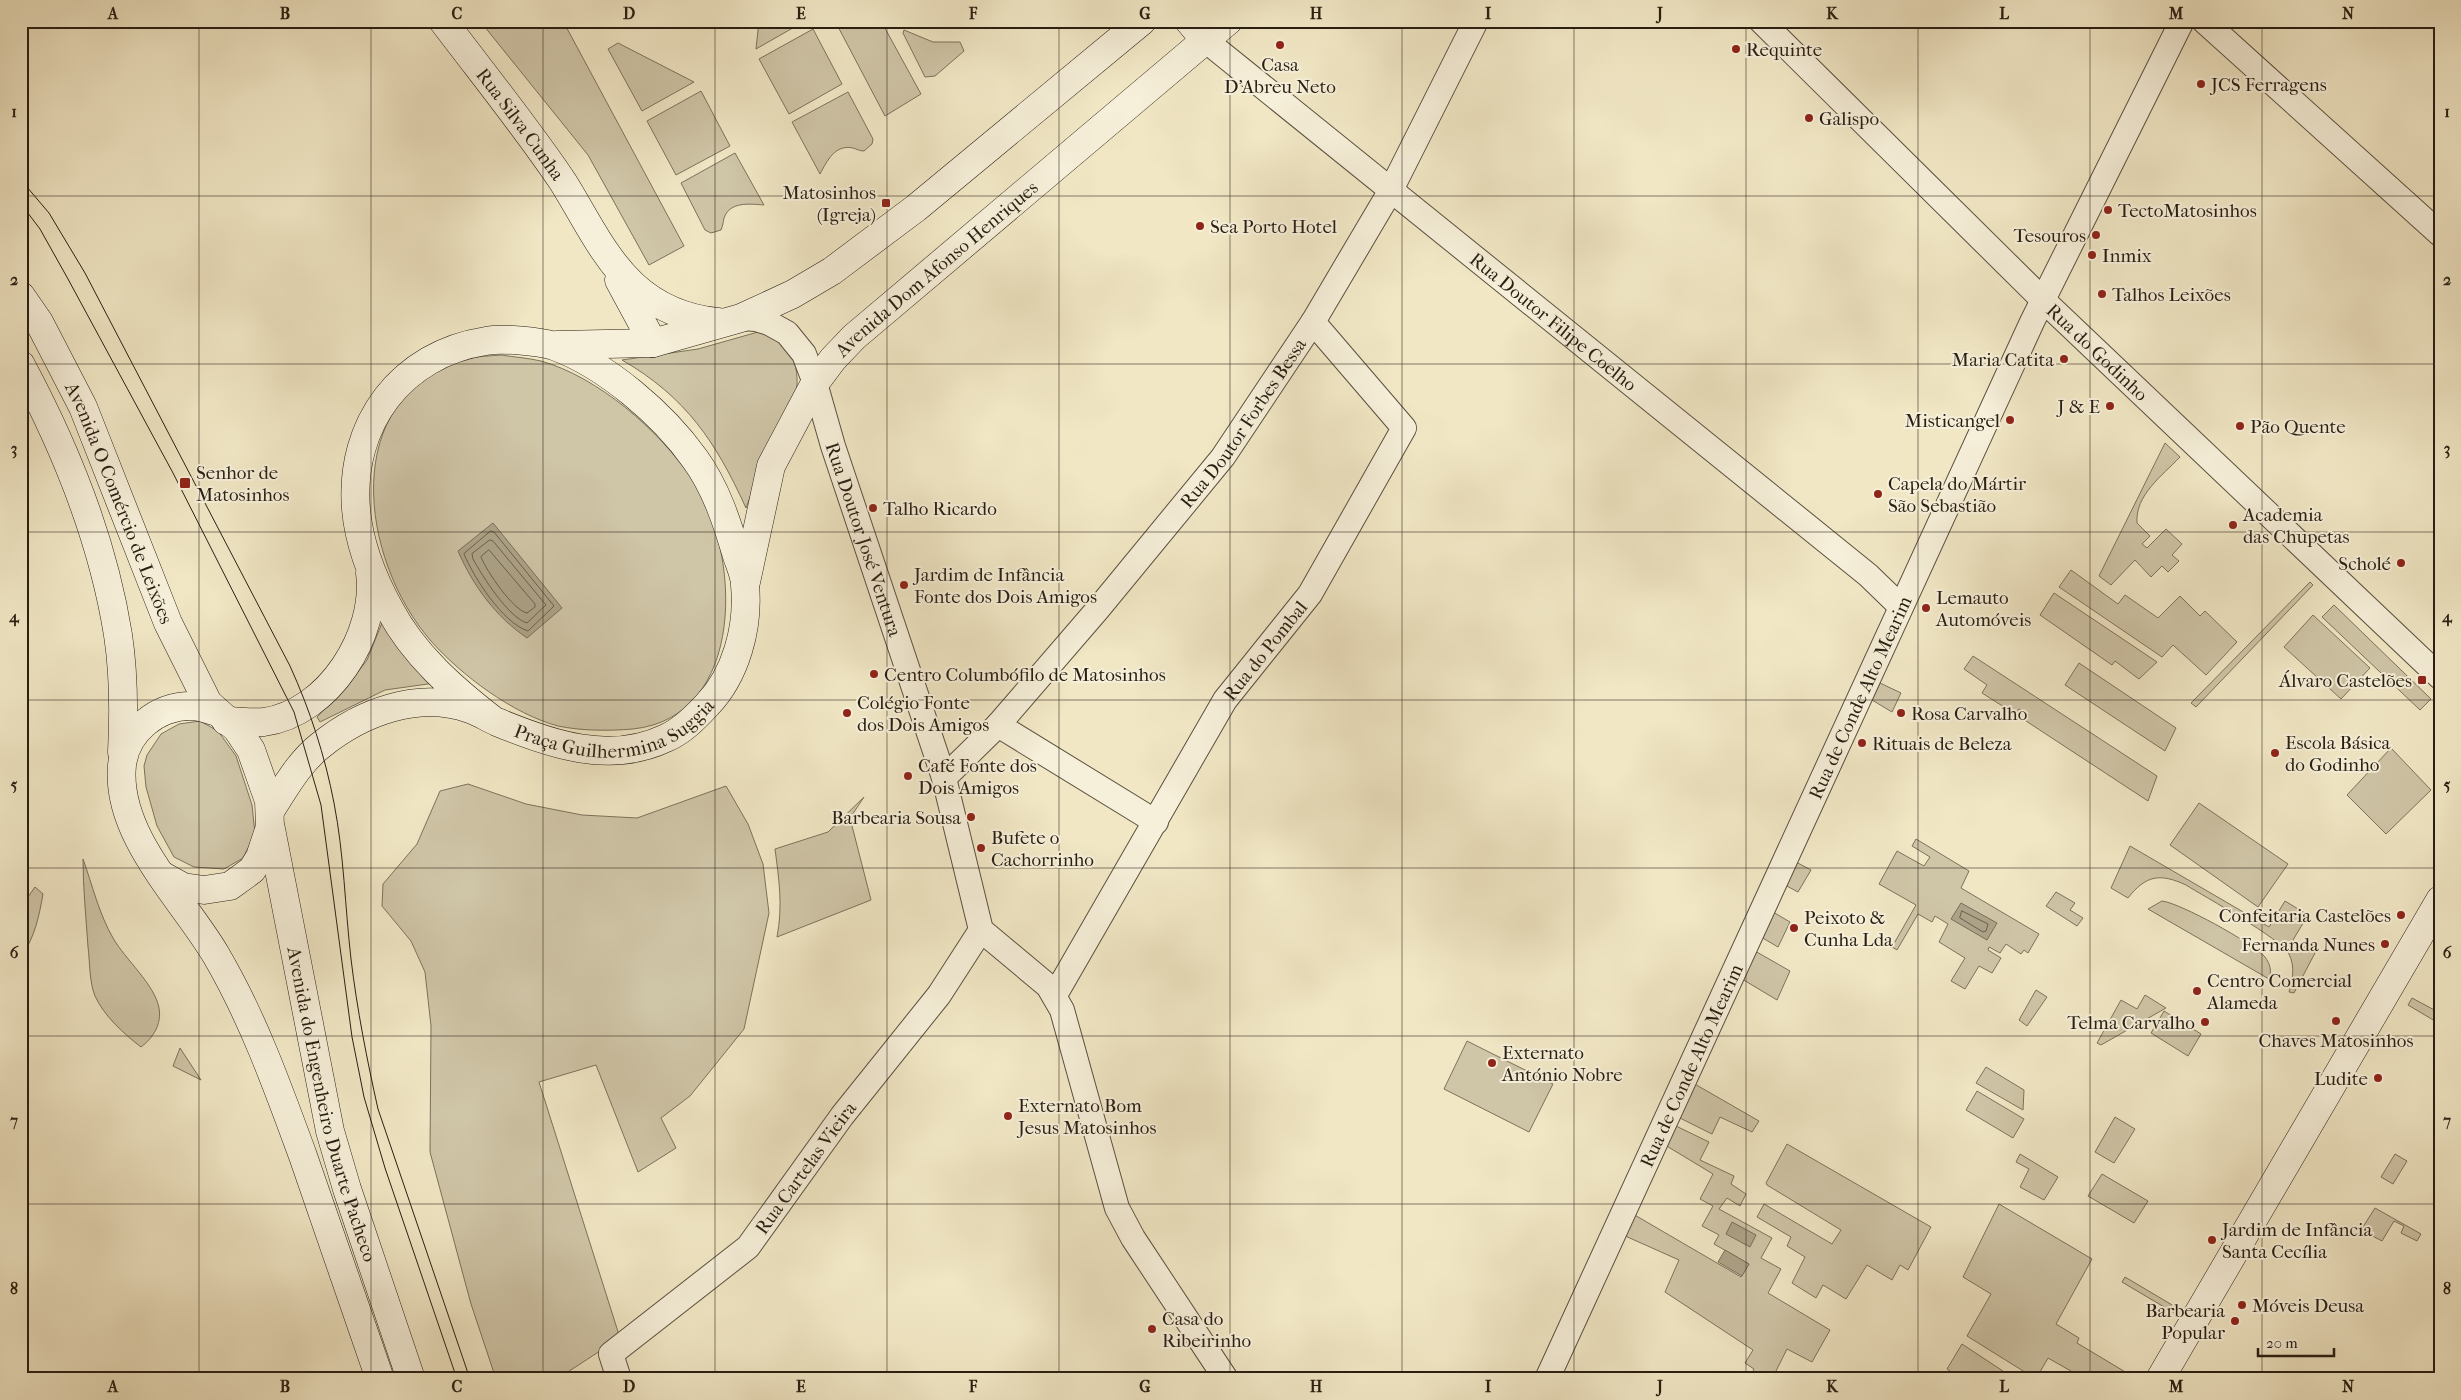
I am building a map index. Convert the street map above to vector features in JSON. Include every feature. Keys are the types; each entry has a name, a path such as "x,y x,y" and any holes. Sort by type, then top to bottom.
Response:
{"main road":[{"name":"Rua Silva Cunha","path":"443,21 531,137 615,266 632,285 654,302 679,314 703,321 732,321"},
{"path":"552,345 653,343 732,321 793,294 850,259 916,208 1142,21"},
{"name":"Avenida Dom Afonso Henriques","path":"746,583 771,466 815,383 833,359 854,337 1197,31 1228,21"},
{"name":"Rua Silva Cunha","path":"592,231 653,343"},
{"name":"Avenida O Comércio de Leixões","path":"21,296 43,330 83,407 153,588 208,703 220,716"},
{"name":"Praça Guilhermina Suggia","path":"220,716 264,722 294,712 306,705 338,675 365,626 370,600 368,564 356,510 356,481 361,449 369,427 387,396 408,373 433,357 461,346 491,340 552,345 592,366 624,387 680,439 697,461 721,505 746,583 740,643 731,671 712,700 690,722 668,738 638,749 605,751 577,748 544,740 493,720 471,709 436,702 399,705 369,716 321,745 287,784 270,819"},
{"name":"Avenida O Comércio de Leixões","path":"21,364 44,406 67,459 92,526 109,591 118,635 123,680 122,765"},
{"name":"Praça Guilhermina Suggia","path":"368,564 391,613 419,653 454,689 493,720"},
{"path":"191,706 220,716 237,729 251,750 265,786 270,819 260,857 252,870 230,886 204,890 183,887 163,876 137,837 123,790 122,765 137,729 151,718 169,709 191,706"},
{"name":"Avenida do Engenheiro Duarte Pacheco","path":"270,819 330,1131 347,1189 411,1379"},
{"name":"Avenida do Engenheiro Duarte Pacheco","path":"163,876 216,954 257,1036 282,1099 380,1379"},
{"path":"2160,1379 2440,900"}],"street":[{"name":"Rua Doutor Forbes Bessa","path":"944,778 998,724 1098,609 1222,457 1313,322 1391,190 1476,21"},
{"name":"Rua do Godinho","path":"1761,21 2043,300 2440,677"},
{"name":"Rua de Conde Alto Mearim","path":"1547,1379 1738,960 1818,792 1900,606 2043,300 2182,21"},
{"path":"2204,21 2440,234"},
{"name":"Rua Doutor Filipe Coelho","path":"1197,31 1860,569 1900,606"},
{"name":"Rua Doutor José Ventura","path":"732,321 756,319 788,333 804,354 944,778 981,930"},
{"name":"Rua do Pombal","path":"1055,995 1225,700 1310,594 1404,428 1313,322"},
{"path":"998,724 1156,822"},
{"path":"981,930 1042,980 1055,995 1062,1010 1117,1208 1133,1238 1226,1379"},
{"name":"Rua Cartelas Vieira","path":"620,1379 611,1354 748,1247 842,1116 939,995 981,930"}],"shaded area":[{"path":"480,21 563,21 684,246 649,265 588,155"},
{"path":"759,21 805,21 756,49"},
{"path":"835,21 881,21 921,94 885,116"},
{"path":"813,29 842,84 789,114 759,59"},
{"path":"904,30 933,42 960,42 964,51 935,76 925,77 903,33"},
{"path":"618,43 694,82 642,111 608,49"},
{"path":"701,91 730,146 676,175 647,121"},
{"path":"848,92 873,139 872,144 864,151 847,147 836,151 820,174 792,122"},
{"path":"735,153 764,205 736,206 727,213 721,230 711,233 705,230 681,183"},
{"path":"758,332 769,335 785,346 797,372 797,383 796,394 762,465 746,508 723,462 697,423 664,389 622,360 698,349"},
{"path":"501,355 541,361 584,379 605,392 645,424 662,442 692,479 708,510 720,547 725,587 724,627 715,664 697,695 670,718 633,729 576,729 558,726 541,720 506,703 457,667 431,641 407,607 388,568 377,526 374,483 380,443 397,407 425,378 467,359"},
{"path":"2165,443 2180,457 2145,495 2140,504 2137,523 2150,536 2142,544 2147,548 2166,529 2182,544 2172,555 2179,561 2168,572 2162,566 2151,577 2135,560 2111,585 2099,576"},
{"path":"2071,570 2118,604 2125,595 2158,618 2180,596 2200,616 2205,611 2237,642 2206,675 2173,645 2162,657 2059,587"},
{"path":"2310,582 2313,585 2196,707 2191,703"},
{"path":"2054,593 2157,662 2139,679 2115,661 2112,665 2040,615"},
{"path":"2334,605 2431,699 2420,710 2322,617"},
{"path":"2313,615 2370,668 2341,699 2284,647"},
{"path":"384,618 435,683 385,690 320,722 317,717 348,685 367,660"},
{"path":"1973,656 2157,776 2148,801 2026,721 2029,715 2019,709 2015,714 1982,693 1987,685 1964,669"},
{"path":"2079,663 2176,728 2165,751 2065,685"},
{"path":"1880,683 1901,693 1892,712 1872,700"},
{"path":"200,721 218,731 236,756 252,805 255,834 243,858 224,869 194,867 174,857 157,826 146,787 144,766 147,755 161,734 179,724"},
{"path":"2391,748 2431,790 2386,834 2347,795"},
{"path":"468,784 526,804 582,815 637,818 726,786 748,824 763,864 769,913 744,1029 690,1096 661,1118 676,1148 638,1172 596,1065 539,1082 620,1338 557,1379 496,1379 471,1304 430,1152 431,1026 425,972 411,941 382,906 383,884 417,844 440,791"},
{"path":"864,797 850,818 871,900 777,937 780,903 775,849 828,832"},
{"path":"2199,803 2288,864 2258,907 2170,845"},
{"path":"1916,839 1969,871 1961,888 2039,934 2028,953 2024,950 2021,954 2006,944 2000,953 1989,947 1988,950 2001,958 1992,973 1979,966 1965,989 1951,981 1965,958 1939,942 1948,924 1935,916 1932,922 1918,914 1897,950 1892,947 1916,905 1879,884 1897,851 1924,866 1930,857 1912,846"},
{"path":"2130,846 2269,927 2285,901 2308,915 2293,940 2315,953 2294,993 2289,992 2292,978 2292,963 2289,954 2283,947 2257,928 2186,885 2168,879 2154,878 2141,885 2128,898 2111,888"},
{"path":"83,859 108,929 118,946 152,990 159,1008 160,1014 156,1030 141,1047 109,1017 93,990 88,947"},
{"path":"1796,862 1811,870 1798,892 1785,885"},
{"path":"35,887 43,894 40,910 30,942 21,956 21,907"},
{"path":"2056,892 2075,903 2070,910 2083,918 2077,926 2046,906"},
{"path":"2162,901 2171,903 2199,916 2258,951 2265,957 2269,965 2269,979 2148,909"},
{"path":"1773,912 1790,922 1778,947 1761,937"},
{"path":"1755,951 1790,971 1777,1000 1742,979"},
{"path":"2036,990 2047,997 2027,1026 2019,1020"},
{"path":"2145,995 2166,1008 2101,1045 2097,1043 2121,1000 2137,1009"},
{"path":"2412,998 2440,1013 2440,1024 2408,1005"},
{"path":"2164,1011 2201,1034 2188,1056 2151,1033"},
{"path":"1467,1041 1553,1084 1529,1132 1444,1089"},
{"path":"180,1048 201,1080 173,1066"},
{"path":"1986,1067 2024,1090 2023,1110 1976,1083"},
{"path":"1693,1083 1759,1121 1752,1132 1720,1117 1712,1134 1678,1117"},
{"path":"1977,1091 2024,1119 2013,1138 1966,1110"},
{"path":"2115,1117 2135,1129 2114,1163 2095,1152"},
{"path":"1674,1125 1709,1142 1700,1160 1734,1176 1731,1184 1746,1194 1740,1206 1727,1198 1719,1209 1772,1238 1761,1258 1781,1269 1768,1293 1830,1330 1812,1362 1787,1349 1772,1379 1749,1379 1754,1369 1745,1363 1753,1350 1665,1292 1679,1260 1623,1235 1633,1214 1741,1277 1749,1264 1714,1244 1719,1235 1702,1226 1713,1206 1700,1199 1713,1174 1665,1145"},
{"path":"1787,1144 1931,1227 1908,1270 1900,1265 1892,1280 1867,1265 1846,1299 1823,1285 1816,1298 1792,1283 1805,1257 1787,1246 1791,1237 1757,1217 1764,1204 1832,1244 1841,1230 1767,1185 1766,1183"},
{"path":"2020,1154 2058,1177 2044,1200 2020,1187 2029,1169 2016,1162"},
{"path":"2395,1154 2407,1161 2393,1184 2381,1177"},
{"path":"2102,1174 2148,1201 2134,1223 2088,1196"},
{"path":"1999,1204 2092,1259 2056,1324 2079,1338 2077,1343 2137,1379 2085,1379 2048,1358 2036,1379 1967,1336 1991,1294 1963,1277"},
{"path":"2375,1208 2421,1234 2417,1241 2401,1233 2404,1226 2394,1221 2382,1241 2361,1230"},
{"path":"2125,1277 2184,1312 2181,1317 2122,1282"},
{"path":"1962,1344 2015,1379 1962,1379 1947,1369"}],"water":[{"path":"493,523 562,608 527,638 505,620 486,600 458,551"},
{"path":"1961,903 1997,923 1987,940 1951,919"},
{"path":"1732,1222 1756,1235 1750,1247 1726,1234"},
{"path":"1725,1250 1749,1264 1742,1276 1718,1262"}],"tram line":[{"path":"21,180 49,213 85,273 290,666 304,699 316,733 334,803 340,842 353,978 378,1109 470,1379"},
{"path":"21,204 40,229 173,473 294,712 321,805 352,1037 364,1097 385,1168 457,1379"}],"place":[{"name":"Casa D'Abreu Neto","path":"1280,45"},
{"name":"Requinte","path":"1736,49"},
{"name":"JCS Ferragens","path":"2201,84"},
{"name":"Galispo","path":"1809,118"},
{"name":"Matosinhos (Igreja)","path":"886,203"},
{"name":"TectoMatosinhos","path":"2108,210"},
{"name":"Sea Porto Hotel","path":"1200,226"},
{"name":"Tesouros","path":"2096,235"},
{"name":"Inmix","path":"2092,255"},
{"name":"Talhos Leixões","path":"2102,294"},
{"name":"Maria Catita","path":"2064,359"},
{"name":"J & E","path":"2110,406"},
{"name":"Misticangel","path":"2010,420"},
{"name":"Pão Quente","path":"2240,426"},
{"name":"Senhor de Matosinhos","path":"185,483"},
{"name":"Capela do Mártir São Sebastião","path":"1878,494"},
{"name":"Talho Ricardo","path":"873,508"},
{"name":"Academia das Chupetas","path":"2233,525"},
{"name":"Scholé","path":"2401,563"},
{"name":"Jardim de Infância Fonte dos Dois Amigos","path":"904,585"},
{"name":"Lemauto Automóveis","path":"1926,608"},
{"name":"Centro Columbófilo de Matosinhos","path":"874,674"},
{"name":"Álvaro Castelões","path":"2422,680"},
{"name":"Colégio Fonte dos Dois Amigos","path":"847,713"},
{"name":"Rosa Carvalho","path":"1901,713"},
{"name":"Rituais de Beleza","path":"1862,743"},
{"name":"Escola Básica do Godinho","path":"2275,753"},
{"name":"Café Fonte dos Dois Amigos","path":"908,776"},
{"name":"Barbearia Sousa","path":"971,817"},
{"name":"Bufete o Cachorrinho","path":"981,848"},
{"name":"Confeitaria Castelões","path":"2401,915"},
{"name":"Peixoto & Cunha Lda","path":"1794,928"},
{"name":"Fernanda Nunes","path":"2385,944"},
{"name":"Centro Comercial Alameda","path":"2197,991"},
{"name":"Chaves Matosinhos","path":"2336,1021"},
{"name":"Telma Carvalho","path":"2205,1022"},
{"name":"Externato António Nobre","path":"1492,1063"},
{"name":"Ludite","path":"2378,1078"},
{"name":"Externato Bom Jesus Matosinhos","path":"1008,1116"},
{"name":"Jardim de Infância Santa Cecília","path":"2212,1240"},
{"name":"Móveis Deusa","path":"2242,1305"},
{"name":"Barbearia Popular","path":"2235,1321"},
{"name":"Casa do Ribeirinho","path":"1152,1329"}]}
